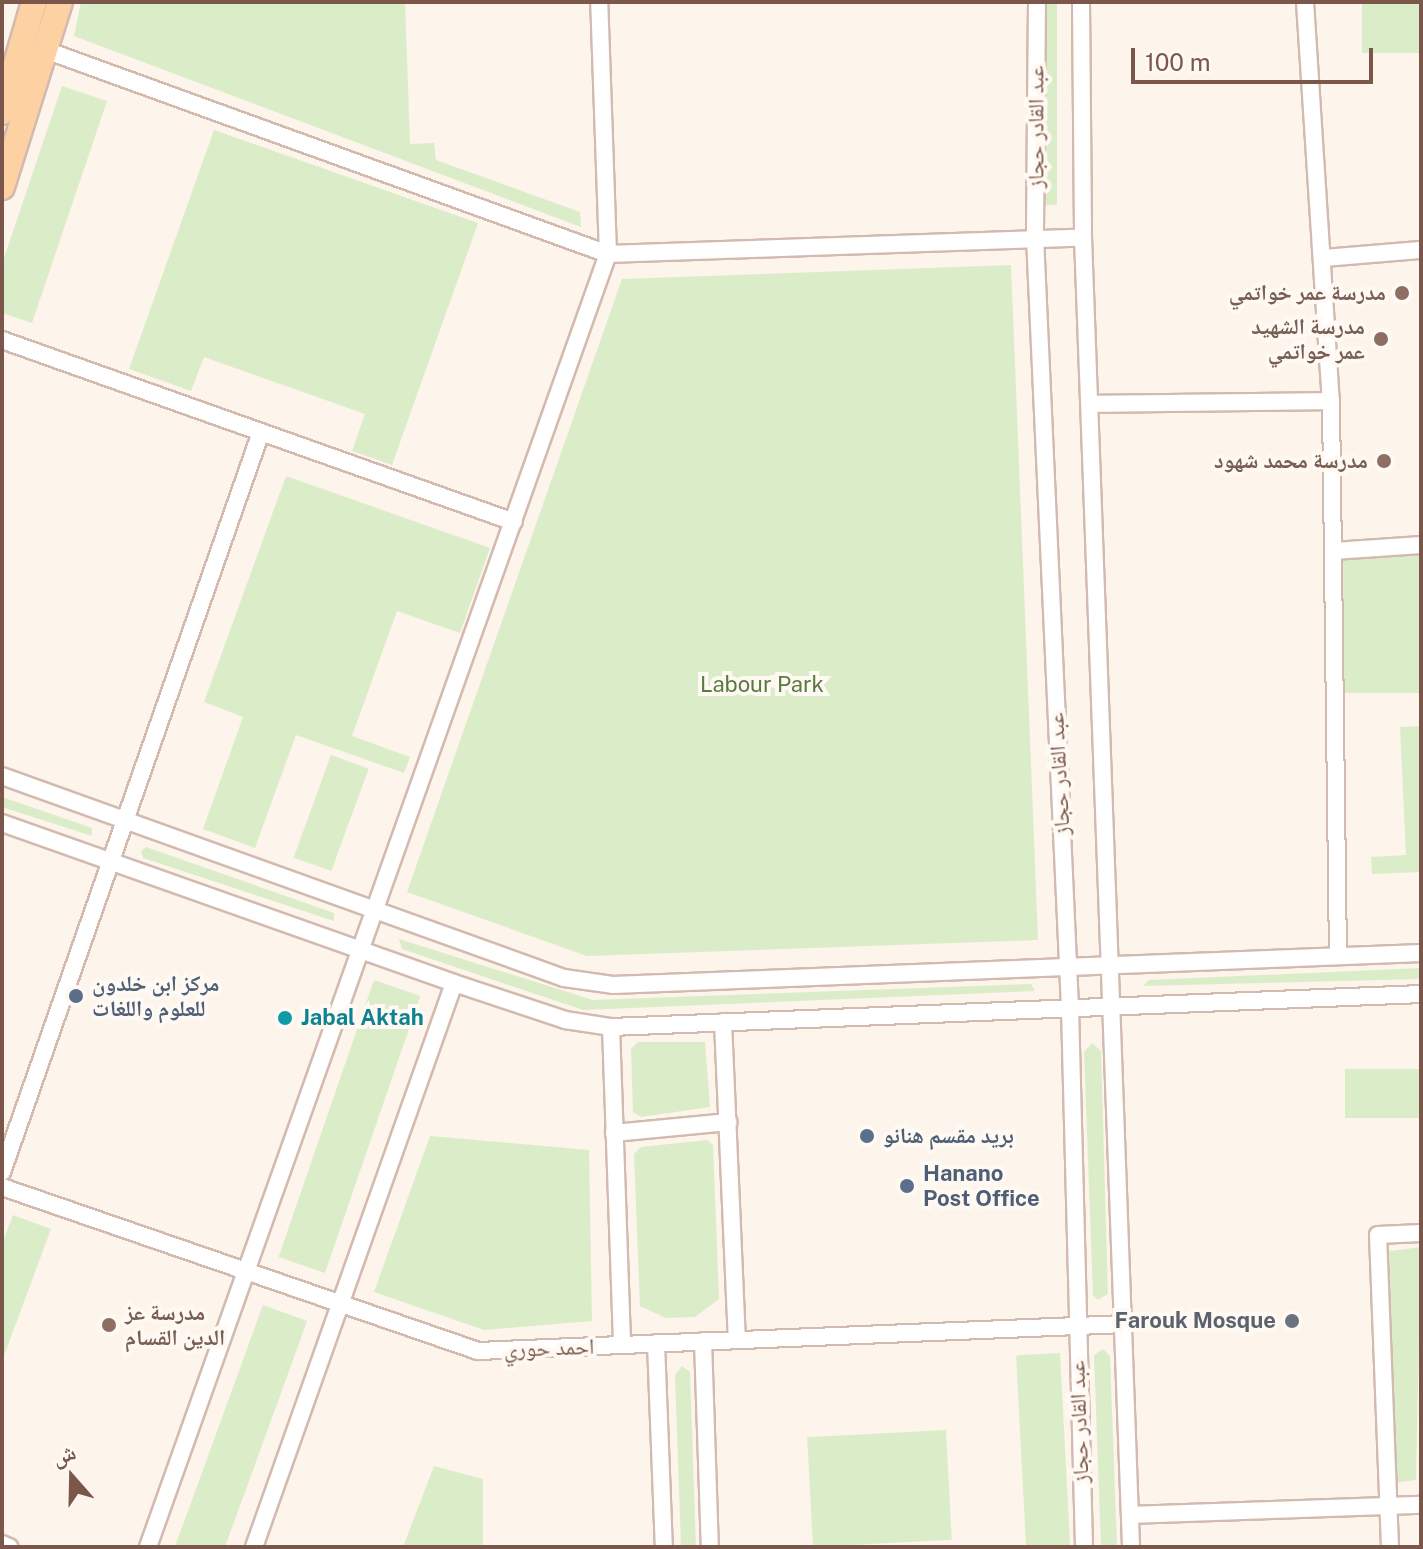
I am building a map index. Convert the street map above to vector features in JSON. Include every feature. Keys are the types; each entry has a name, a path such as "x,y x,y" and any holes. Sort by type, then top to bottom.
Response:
{"main road":[{"path":"2,112 34,2"},
{"path":"2,187 48,51 60,2"}],"street":[{"path":"148,1547 372,910 608,254 599,2"},
{"name":"عبد القادر حجاز","path":"1037,2 1035,237 1070,1008 1084,1547"},
{"name":"عبد القادر حجاز","path":"1081,2 1083,237 1114,1006 1131,1547"},
{"path":"1305,2 1331,401 1338,956"},
{"path":"48,51 608,254 1083,237"},
{"path":"1323,258 1421,250"},
{"path":"2,340 514,522"},
{"path":"1090,404 1331,401"},
{"path":"2,1172 261,432"},
{"path":"1334,551 1421,545"},
{"path":"2,776 564,978 613,985 1421,953"},
{"path":"2,823 454,983 565,1020 611,1027 1421,994"},
{"path":"254,1547 454,983"},
{"path":"723,1022 737,1340"},
{"path":"611,1027 622,1345"},
{"path":"614,1133 728,1122"},
{"name":"احمد حوري","path":"2,1187 478,1351 1124,1324"},
{"path":"1390,1547 1378,1235 1421,1233"},
{"path":"703,1341 710,1547"},
{"path":"656,1343 664,1547"},
{"path":"1130,1515 1421,1505"},
{"path":"2,1544 9,1547"}],"green space":[{"path":"81,2 405,2 410,144 434,143 436,160 580,212 581,227 74,36"},
{"path":"1045,2 1057,2 1057,205 1045,205"},
{"path":"1362,2 1421,2 1421,53 1362,53"},
{"path":"62,86 107,101 32,323 2,313 2,264"},
{"path":"214,130 478,223 392,465 352,451 365,414 204,357 191,391 129,369"},
{"name":"Labour Park","path":"1011,265 1038,940 587,956 407,892 622,279"},
{"path":"286,476 490,548 460,633 397,611 352,736 410,757 404,773 296,735 255,848 203,829 243,717 204,702"},
{"path":"1343,556 1421,556 1421,693 1343,693"},
{"path":"1421,726 1421,872 1372,874 1371,857 1406,855 1400,727"},
{"path":"331,755 369,769 331,871 294,857"},
{"path":"2,797 92,828 92,836 2,807"},
{"path":"146,847 334,913 334,921 143,858 141,851"},
{"path":"399,939 593,1000 1031,984 1035,991 583,1010 402,949"},
{"path":"1421,968 1421,979 1143,986 1149,980"},
{"path":"374,980 420,996 325,1273 279,1257"},
{"path":"638,1042 705,1042 710,1107 641,1117 633,1112 631,1049"},
{"path":"1092,1043 1101,1051 1108,1294 1098,1300 1093,1295 1084,1052"},
{"path":"1345,1069 1421,1069 1421,1118 1345,1118"},
{"path":"430,1136 589,1150 592,1321 484,1330 374,1292"},
{"path":"707,1140 713,1145 719,1299 695,1317 666,1318 640,1306 634,1154 641,1147"},
{"path":"13,1215 51,1229 2,1361 2,1244"},
{"path":"1421,1247 1416,1480 1392,1483 1383,1252"},
{"path":"263,1305 307,1321 225,1547 175,1547"},
{"path":"1103,1349 1110,1356 1117,1547 1101,1547 1094,1355"},
{"path":"1060,1353 1070,1547 1026,1547 1016,1355"},
{"path":"682,1366 690,1372 696,1547 681,1547 675,1375"},
{"path":"946,1430 952,1540 813,1547 807,1437"},
{"path":"434,1466 483,1479 483,1547 403,1547"}],"place":[{"name":"مدرسة عمر خواتمي","path":"1402,293"},
{"name":"مدرسة الشهيد عمر خواتمي","path":"1381,339"},
{"name":"مدرسة محمد شهود","path":"1384,461"},
{"name":"مركز ابن خلدون للعلوم واللغات","path":"76,996"},
{"name":"Jabal Aktah","path":"285,1018"},
{"name":"بريد مقسم هنانو","path":"867,1136"},
{"name":"Hanano Post Office","path":"907,1186"},
{"name":"Farouk Mosque","path":"1292,1321"},
{"name":"مدرسة عز الدين القسام","path":"109,1325"}]}
